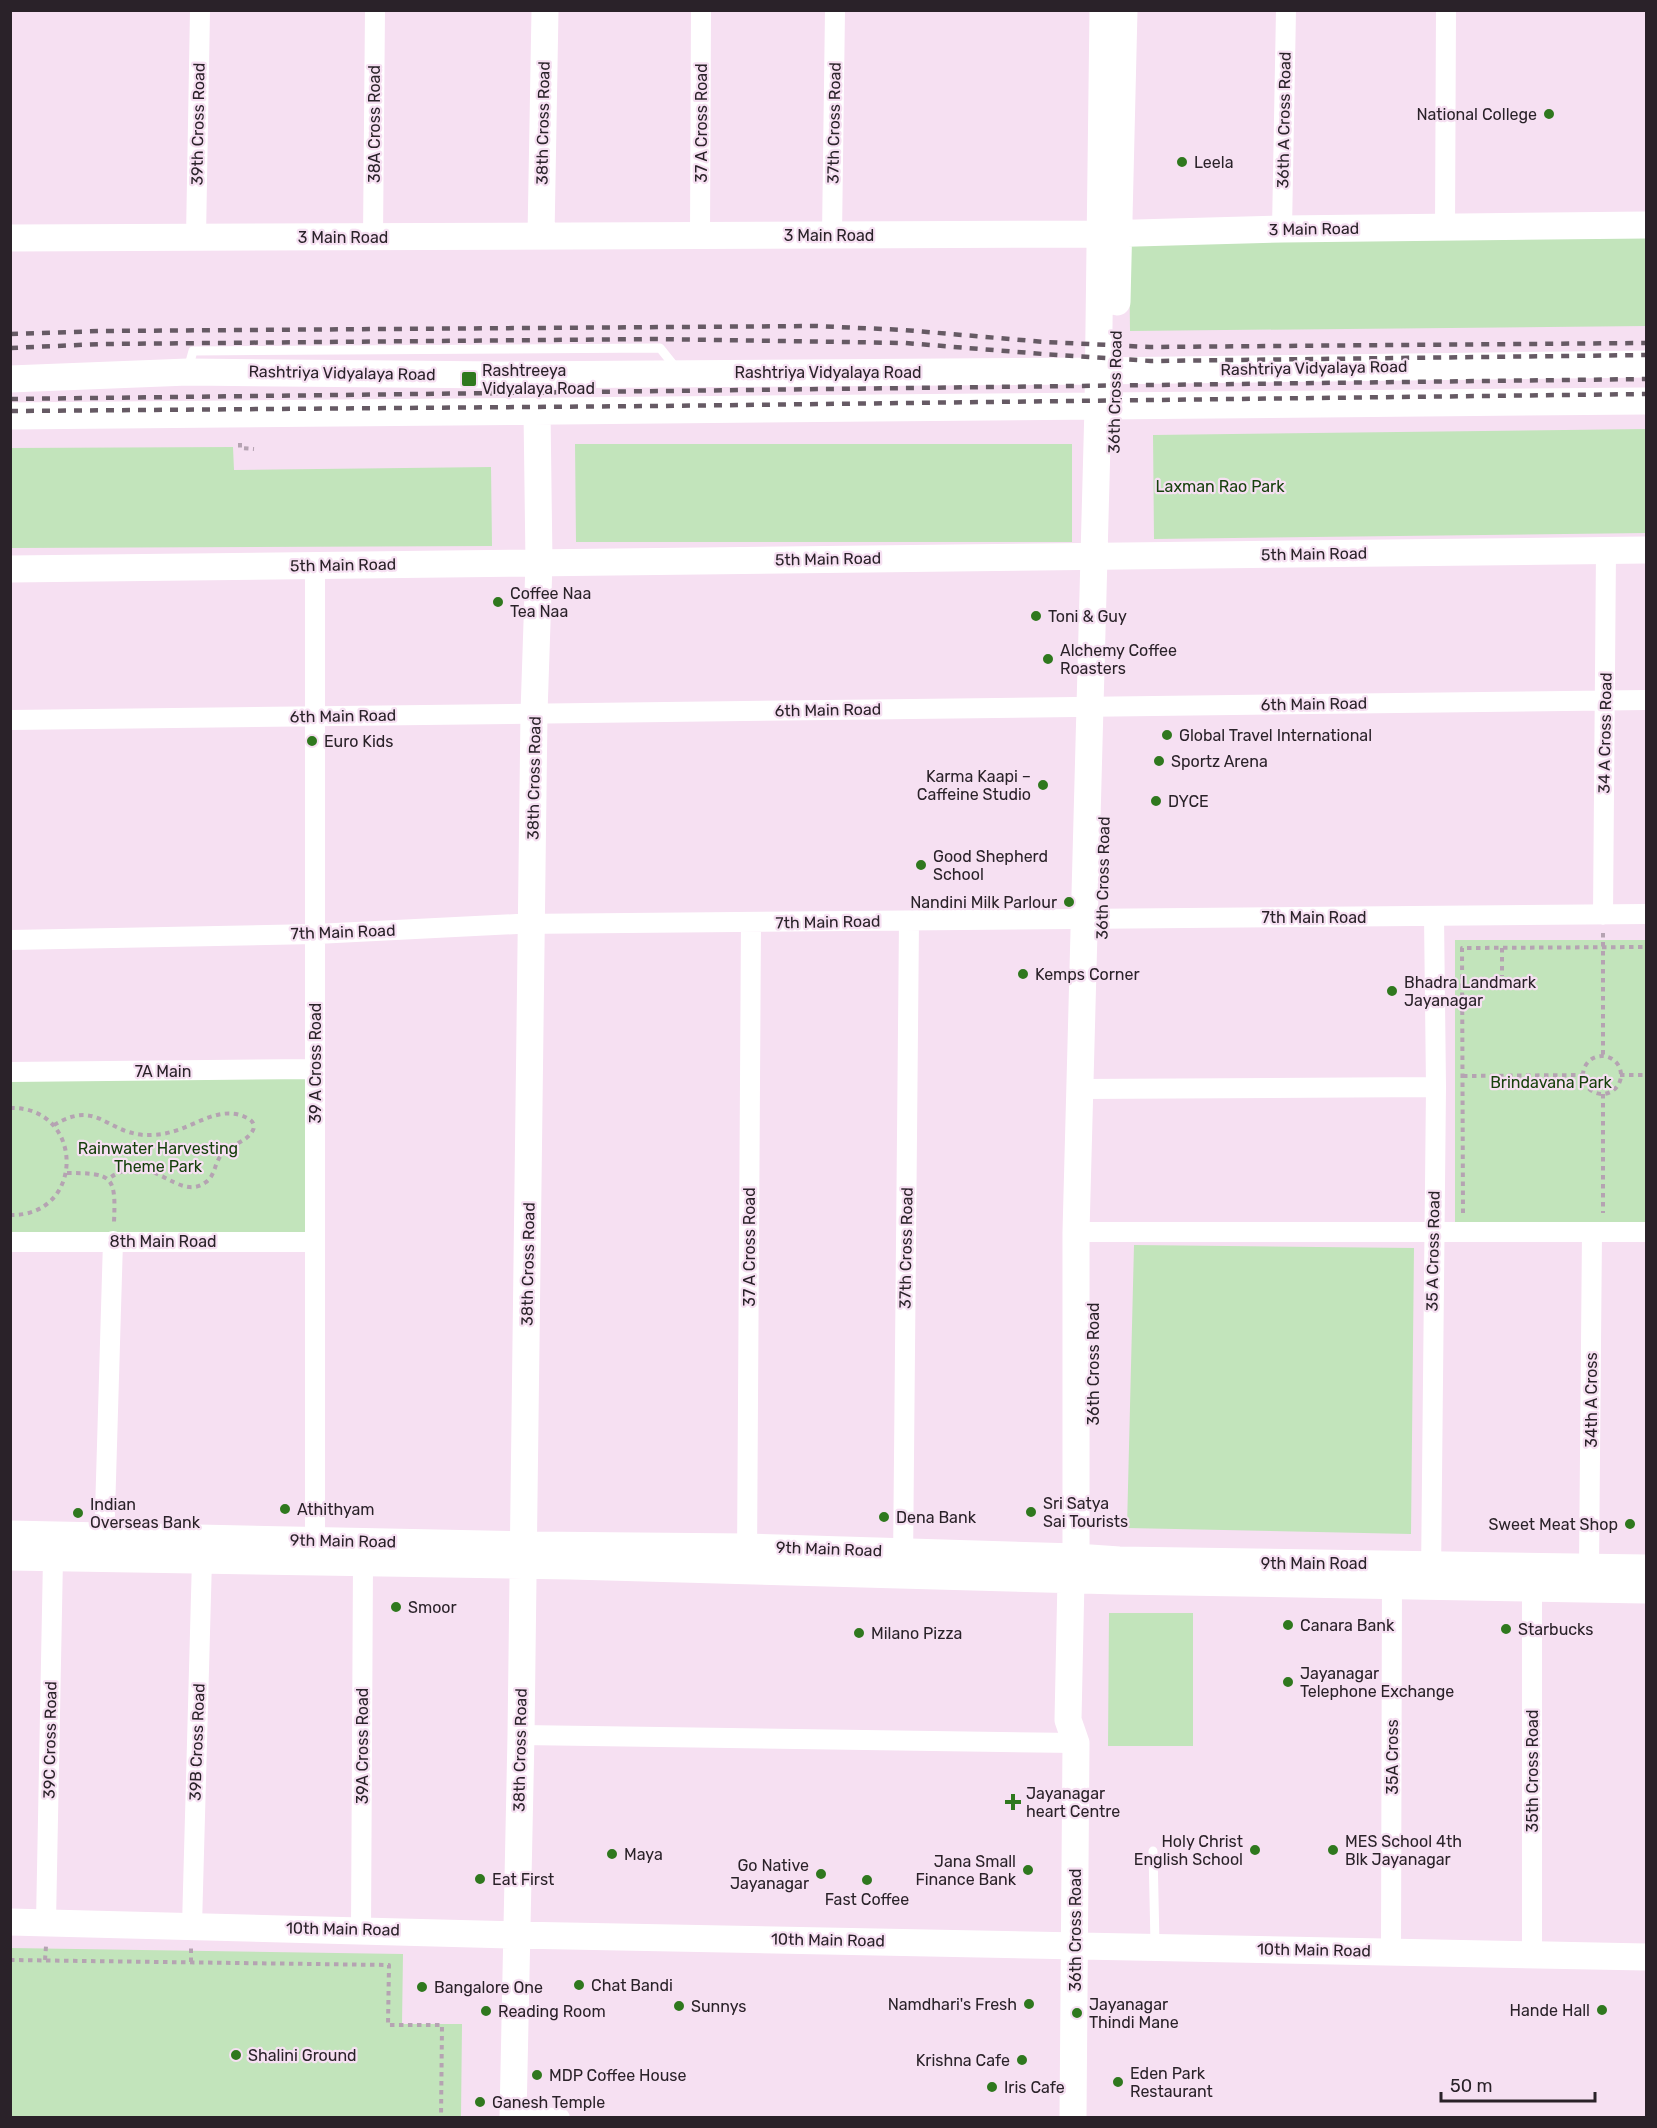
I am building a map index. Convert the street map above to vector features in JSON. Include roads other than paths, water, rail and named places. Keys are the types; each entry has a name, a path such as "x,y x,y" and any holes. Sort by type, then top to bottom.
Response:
{"main road":[{"name":"38th Cross Road","path":"541,236 545,10"},
{"name":"36th Cross Road","path":"1073,2118 1076,1743 1068,1720 1082,1568 1085,1233 1107,370 1109,234 1103,10"},
{"name":"36th Cross Road","path":"1109,234 1124,10"},
{"name":"3 Main Road","path":"10,238 1109,234 1282,229 1647,225"},
{"name":"Rashtriya Vidyalaya Road","path":"10,378 188,372 503,375 1647,364"},
{"path":"10,416 1647,401"},
{"name":"38th Cross Road","path":"513,2117 515,1935 521,1735 534,713 539,563 537,411"},
{"name":"5th Main Road","path":"10,569 1647,550"},
{"name":"9th Main Road","path":"10,1534 202,1559 315,1551 363,1562 523,1555"},
{"name":"9th Main Road","path":"10,1557 53,1558 104,1547 747,1559 1082,1568 1119,1560 1392,1575 1589,1567 1647,1568"},
{"name":"9th Main Road","path":"1431,1575 1532,1587 1647,1590"},
{"name":"10th Main Road","path":"10,1922 515,1935 1647,1957"}],"street":[{"name":"39th Cross Road","path":"196,237 200,10"},
{"name":"38A Cross Road","path":"373,237 375,10"},
{"name":"37 A Cross Road","path":"700,236 701,10"},
{"name":"37th Cross Road","path":"832,235 835,10"},
{"name":"36th A Cross Road","path":"1282,229 1286,10"},
{"path":"1445,228 1446,10"},
{"name":"34 A Cross Road","path":"1603,915 1606,551"},
{"name":"39 A Cross Road","path":"315,565 315,1551"},
{"name":"6th Main Road","path":"10,720 1647,700"},
{"name":"7th Main Road","path":"10,940 316,934 533,924 1647,914"},
{"name":"35 A Cross Road","path":"1431,1575 1436,1087 1434,916"},
{"name":"37th Cross Road","path":"903,1563 909,921"},
{"name":"37 A Cross Road","path":"747,1559 751,922"},
{"name":"7A Main","path":"10,1072 315,1069"},
{"path":"1089,1089 1436,1087"},
{"path":"1085,1233 1433,1233 1592,1224 1647,1233"},
{"name":"34th A Cross","path":"1589,1567 1592,1224"},
{"path":"104,1547 113,1241"},
{"name":"8th Main Road","path":"10,1242 315,1242"},
{"name":"39C Cross Road","path":"46,1923 53,1558"},
{"name":"39B Cross Road","path":"192,1926 202,1559"},
{"name":"39A Cross Road","path":"361,1930 363,1562"},
{"name":"35A Cross","path":"1392,1575 1392,1952"},
{"name":"35th Cross Road","path":"1532,1587 1532,1955"},
{"path":"521,1735 1076,1743"},
{"path":"513,2117 560,2118"}],"lane":[{"path":"1153,1851 1155,1947"}],"railway":[{"path":"10,334 101,331 817,326 1150,347 1646,343"},
{"path":"10,348 102,344 656,339 905,343 1151,361 1646,355"},
{"path":"10,399 1646,379"},
{"path":"10,411 1646,394"}],"place":[{"name":"National College","path":"1549,114"},
{"name":"Leela","path":"1182,162"},
{"name":"Rashtreeya Vidyalaya Road","path":"469,379"},
{"name":"Coffee Naa Tea Naa","path":"498,602"},
{"name":"Toni & Guy","path":"1036,616"},
{"name":"Alchemy Coffee Roasters","path":"1048,659"},
{"name":"Global Travel International","path":"1167,735"},
{"name":"Euro Kids","path":"312,741"},
{"name":"Sportz Arena","path":"1159,761"},
{"name":"Karma Kaapi – Caffeine Studio","path":"1043,785"},
{"name":"DYCE","path":"1156,801"},
{"name":"Good Shepherd School","path":"921,865"},
{"name":"Nandini Milk Parlour","path":"1069,902"},
{"name":"Kemps Corner","path":"1023,974"},
{"name":"Bhadra Landmark Jayanagar","path":"1392,991"},
{"name":"Athithyam","path":"285,1509"},
{"name":"Sri Satya Sai Tourists","path":"1031,1512"},
{"name":"Indian Overseas Bank","path":"78,1513"},
{"name":"Dena Bank","path":"884,1517"},
{"name":"Sweet Meat Shop","path":"1630,1524"},
{"name":"Smoor","path":"396,1607"},
{"name":"Canara Bank","path":"1288,1625"},
{"name":"Starbucks","path":"1506,1629"},
{"name":"Milano Pizza","path":"859,1633"},
{"name":"Jayanagar Telephone Exchange","path":"1288,1682"},
{"name":"Jayanagar heart Centre","path":"1013,1802"},
{"name":"Holy Christ English School","path":"1255,1850"},
{"name":"MES School 4th Blk Jayanagar","path":"1333,1850"},
{"name":"Maya","path":"612,1854"},
{"name":"Jana Small Finance Bank","path":"1028,1870"},
{"name":"Go Native Jayanagar","path":"821,1874"},
{"name":"Eat First","path":"480,1879"},
{"name":"Fast Coffee","path":"867,1880"},
{"name":"Chat Bandi","path":"579,1985"},
{"name":"Bangalore One","path":"422,1987"},
{"name":"Namdhari's Fresh","path":"1029,2004"},
{"name":"Sunnys","path":"679,2006"},
{"name":"Hande Hall","path":"1602,2010"},
{"name":"Reading Room","path":"486,2011"},
{"name":"Jayanagar Thindi Mane","path":"1077,2013"},
{"name":"Shalini Ground","path":"236,2055"},
{"name":"Krishna Cafe","path":"1022,2060"},
{"name":"MDP Coffee House","path":"537,2075"},
{"name":"Eden Park Restaurant","path":"1118,2082"},
{"name":"Iris Cafe","path":"992,2087"},
{"name":"Ganesh Temple","path":"480,2102"}],"park label":[{"name":"Laxman Rao Park","path":"1220,486"},
{"name":"Brindavana Park","path":"1551,1082"},
{"name":"Rainwater Harvesting Theme Park","path":"158,1157"}]}
